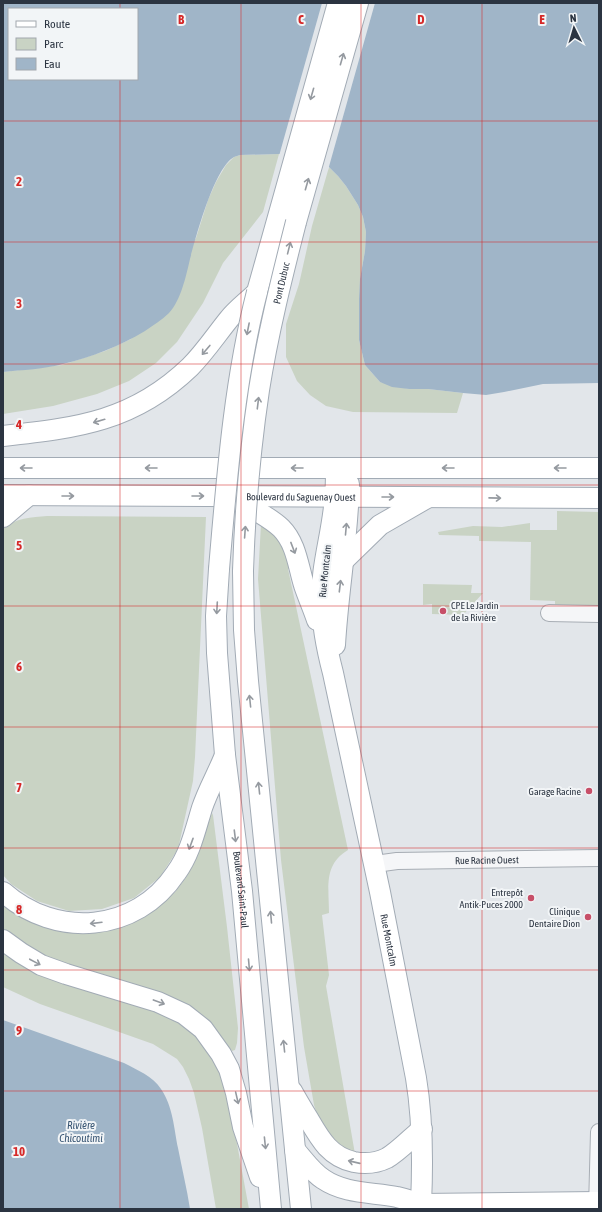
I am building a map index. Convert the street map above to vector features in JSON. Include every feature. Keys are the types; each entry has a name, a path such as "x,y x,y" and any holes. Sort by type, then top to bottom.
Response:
{"main road":[{"name":"Pont Dubuc","path":"219,569 229,462 239,384 250,322 257,292 338,3"},
{"name":"Pont Dubuc","path":"288,1085 244,630 243,571 248,477 259,390 281,283 296,222 358,3"},
{"path":"3,436 51,431 85,424 111,417 135,407 156,394 191,367 229,319 257,292"},
{"path":"3,468 599,468"},
{"name":"Rue Montcalm","path":"334,673 337,611 343,561 342,468"},
{"name":"Boulevard du Saguenay Ouest","path":"3,495 599,498"},
{"path":"3,517 29,496"},
{"path":"230,496 269,519 281,528 286,535 294,549 304,584 326,644"},
{"name":"Rue Montcalm","path":"342,497 325,560 322,602 326,644 334,673 374,864 419,1093 422,1128 418,1207"},
{"path":"343,561 380,525 428,497"},
{"name":"Boulevard Saint-Paul","path":"219,569 216,634 226,755 243,906 271,1209"},
{"path":"3,892 20,906 38,915 72,923 92,923 113,920 128,915 142,907 164,888 181,866 190,846 202,807 226,755"},
{"path":"3,940 20,953 41,965 71,976 158,1002 184,1014 203,1029 221,1054 229,1069 238,1101 243,1127 271,1209"},
{"path":"288,1085 324,1144 335,1154 350,1161 366,1163 385,1159 392,1155 422,1128"},
{"path":"288,1085 301,1209"},
{"path":"295,1150 315,1173 333,1185 351,1190 397,1197 418,1207 598,1204"}],"street":[{"path":"549,613 599,614"},
{"name":"Rue Racine Ouest","path":"374,864 397,861 599,858"},
{"path":"598,1204 599,1132"}],"green space":[{"path":"279,154 263,212 223,263 203,303 177,342 156,363 129,381 97,394 53,406 3,414 3,372 62,365 105,351 131,339 196,238 208,200 226,165 234,157 240,155"},
{"path":"329,167 346,186 358,205 363,217 366,232 365,251 360,279 359,340 365,365 380,382 409,389 428,389 463,393 457,413 353,412 326,406 310,395 297,381 286,357 286,324 299,284 312,226"},
{"path":"557,511 599,512 599,607 555,605 555,601 530,600 531,542 479,541 479,536 439,535 438,532 473,526 502,527 530,523 530,530 557,530"},
{"path":"47,516 206,517 193,781 178,849 160,877 134,898 102,909 69,911 37,901 11,884 3,875 3,529 18,520"},
{"path":"261,524 280,539 293,567 288,569 348,850 334,863 331,870 328,886 329,913 322,915 329,975 326,986 355,1154 336,1145 320,1123 314,1105 304,1047 281,860 258,579"},
{"path":"423,584 472,585 471,593 483,593 463,615 432,614 432,604 423,605"},
{"path":"212,813 227,927 238,1028 235,1050 232,1051 217,1031 44,957 3,929 3,906 36,924 69,932 162,903 175,892 185,879 195,861"},
{"path":"3,951 149,1007 190,1026 214,1057 229,1100 249,1209 216,1209 202,1128 194,1093 183,1067 177,1059 153,1044 40,1004 3,987"}],"water":[{"path":"3,3 599,3 599,383 543,384 486,395 392,387 380,382 365,365 359,340 360,279 365,251 366,232 363,217 358,205 346,186 329,167 279,154 240,155 234,157 220,174 207,204 180,295 169,313 145,331 126,342 85,358 49,367 3,372"},
{"name":"Rivière Chicoutimi","path":"3,1020 124,1063 154,1080 158,1084 171,1110 190,1209 3,1209"}],"pier":[{"path":"322,3 375,3 328,170 279,156"}],"place":[{"name":"CPE Le Jardin de la Rivière","path":"443,611"},
{"name":"Garage Racine","path":"589,791"},
{"name":"Entrepôt Antik-Puces 2000","path":"531,898"},
{"name":"Clinique Dentaire Dion","path":"588,917"}]}
